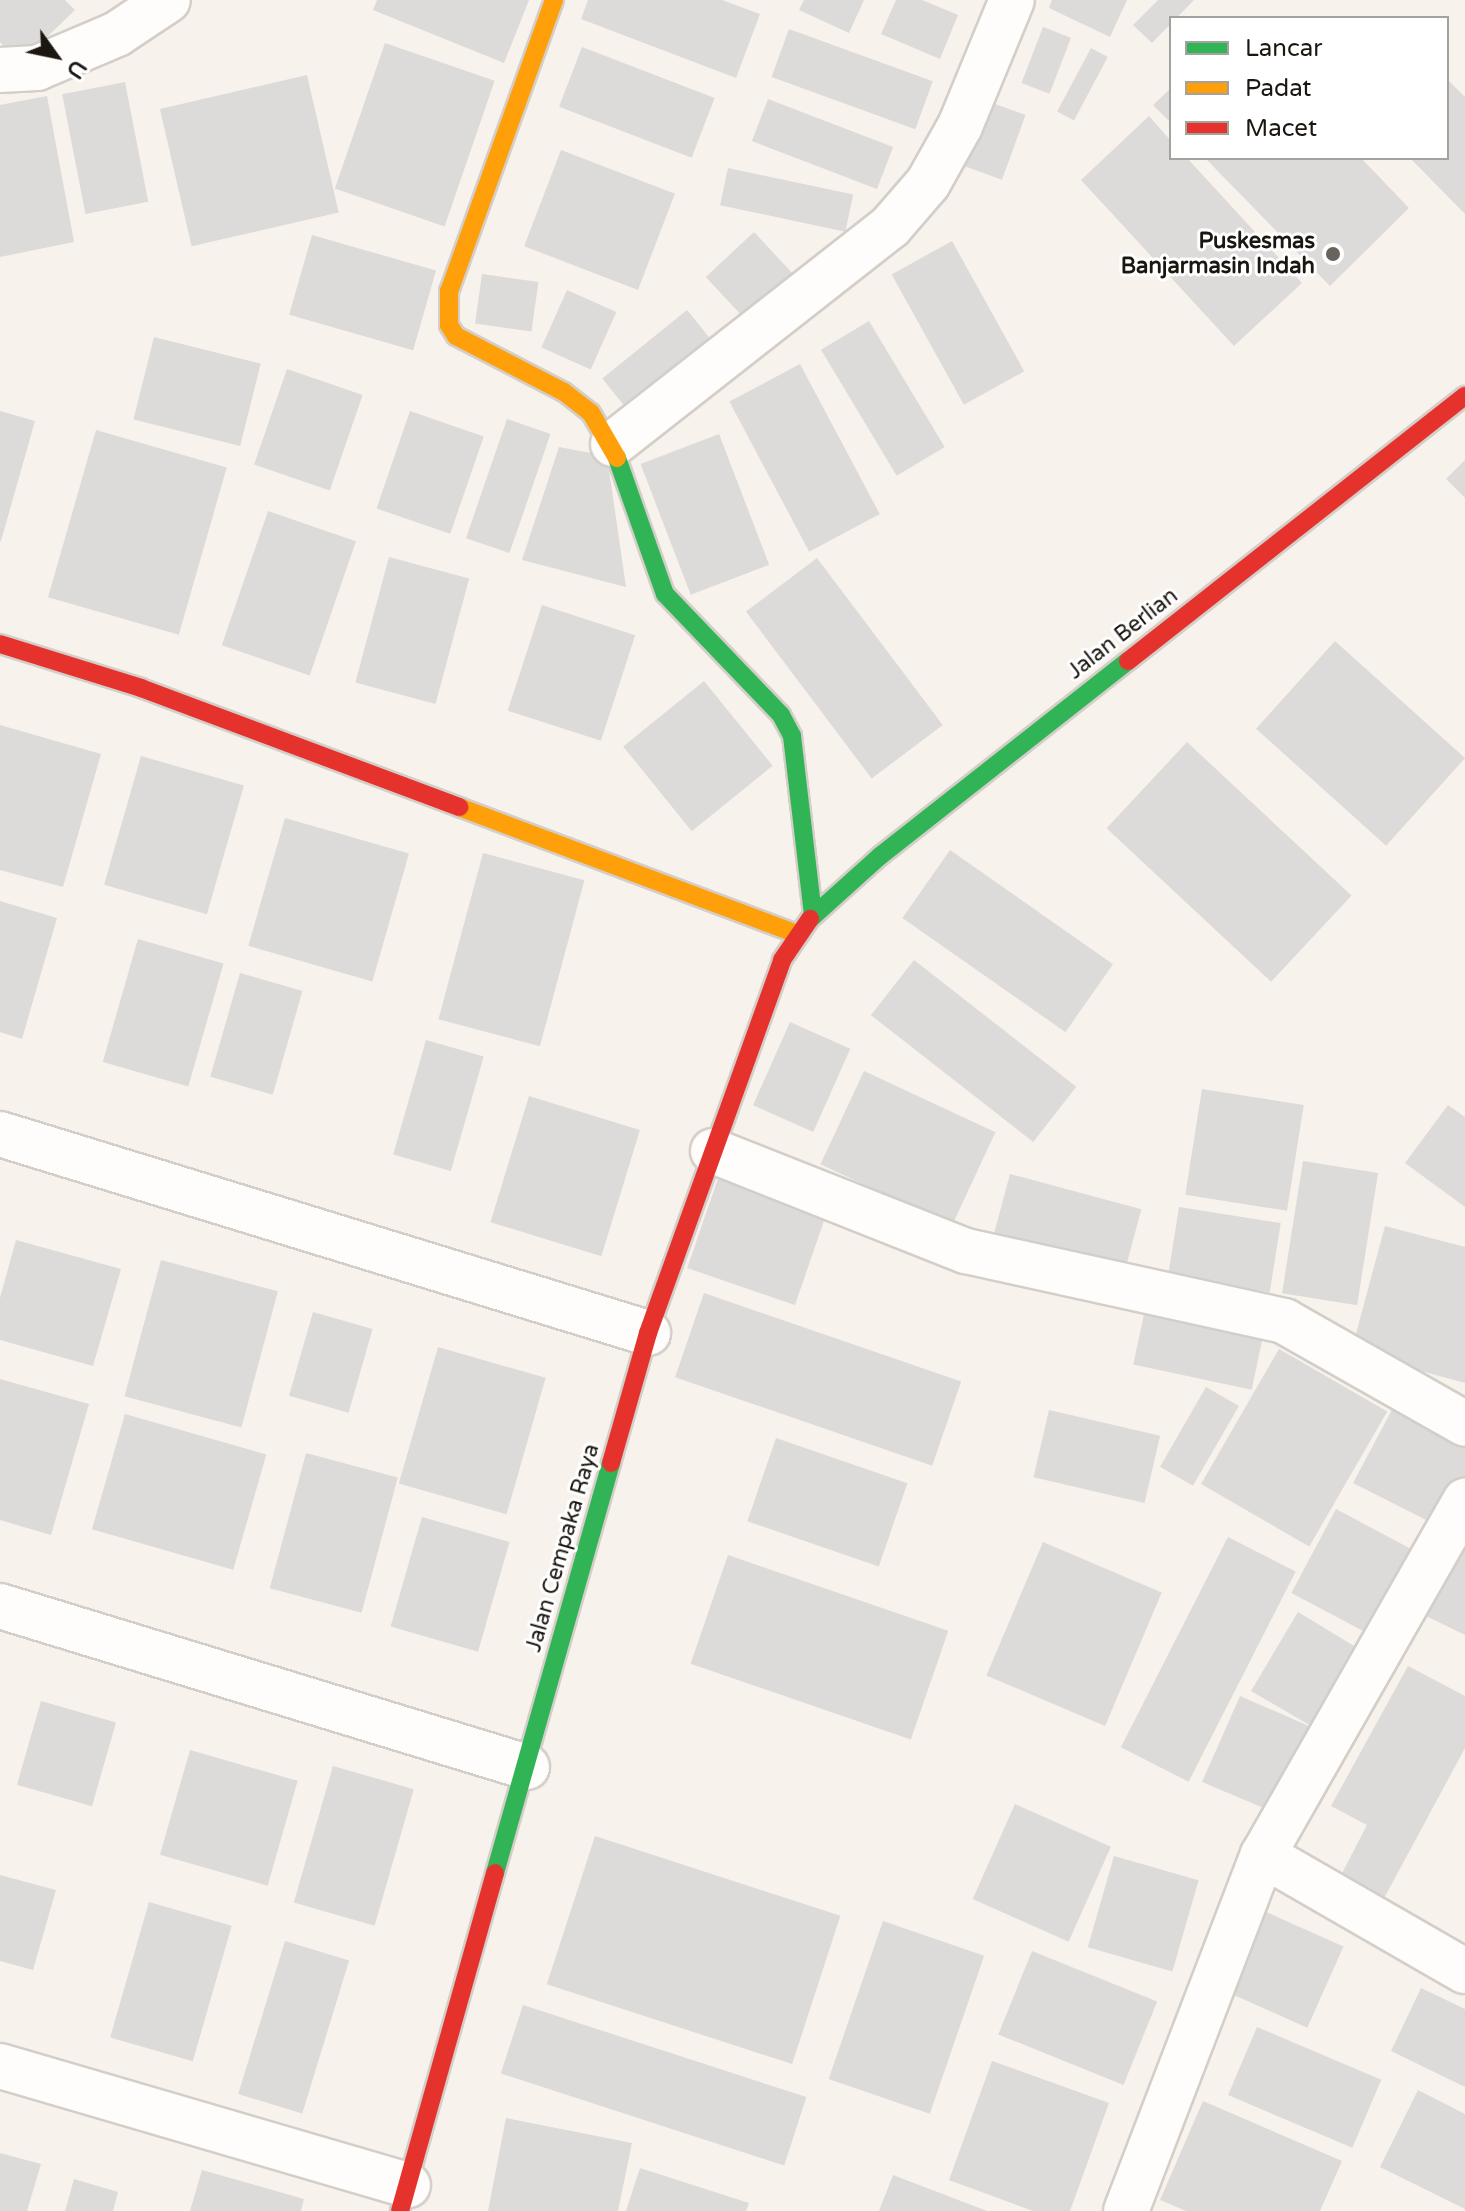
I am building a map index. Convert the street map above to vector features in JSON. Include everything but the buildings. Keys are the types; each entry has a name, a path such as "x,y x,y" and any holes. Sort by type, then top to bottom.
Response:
{"street":[{"path":"0,70 37,68 117,34 168,0"},
{"path":"554,0 445,313 456,336 564,392 591,413 613,444 654,573 665,594 781,715 792,736 813,914"},
{"path":"613,444 890,227 928,183 960,126 1012,0"},
{"name":"Jalan Berlian","path":"813,914 880,856 1465,396"},
{"path":"0,644 141,688 797,934"},
{"name":"Jalan Cempaka Raya","path":"404,2198 648,1333 782,960 813,914"},
{"path":"0,1134 648,1333"},
{"path":"713,1151 966,1251 1284,1321 1465,1424"},
{"path":"1126,2211 1263,1855 1465,1501"},
{"path":"0,1606 527,1767"},
{"path":"1263,1855 1465,1971"},
{"path":"0,2066 404,2198"}],"traffic: fast":[{"path":"617,458 665,594 781,715 792,736 813,914"},
{"path":"810,919 880,856 1128,661"},
{"path":"495,1873 611,1463"}],"traffic: slow":[{"path":"554,0 449,291 449,325 456,336 564,392 591,413 617,458"},
{"path":"459,807 797,934"}],"traffic: jam":[{"path":"1128,661 1465,396"},
{"path":"0,644 141,688 459,807"},
{"path":"611,1463 648,1333 782,960 810,919"},
{"path":"400,2211 495,1873"}],"place":[{"name":"Puskesmas Banjarmasin Indah","path":"1333,254"}]}
